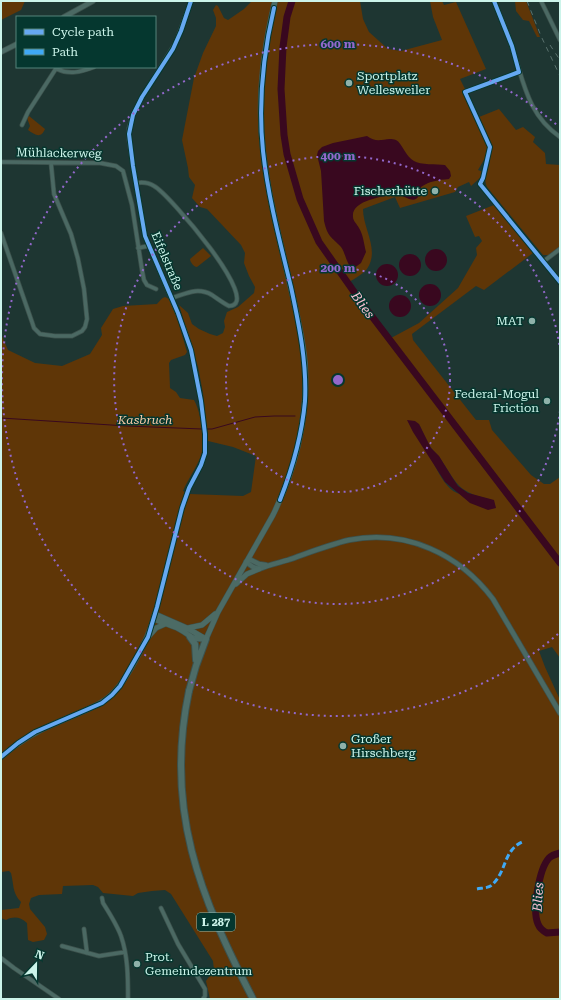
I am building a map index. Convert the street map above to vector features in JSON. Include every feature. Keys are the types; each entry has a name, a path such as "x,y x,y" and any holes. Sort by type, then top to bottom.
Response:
{"highway":[{"name":"L 287","path":"190,691 183,728 181,756 183,802 189,840 201,884 210,907 230,953 253,999"}],"main road":[{"name":"L 287","path":"190,691 196,666 218,612 276,509 291,472 301,432 305,400 305,364 302,340 269,190 261,134 262,81 268,32 275,1"},
{"path":"231,589 245,576 259,569"},
{"path":"187,628 202,625 218,612"},
{"path":"155,617 165,624 182,630 196,644 196,666"},
{"path":"155,617 187,628 206,639"},
{"path":"148,637 156,628 165,624"},
{"path":"190,637 206,639"}],"street":[{"path":"66,16 93,1"},
{"name":"Eifelstraße","path":"155,617 182,508 189,488 205,453 205,434 200,395 191,350 172,298 148,246 143,227 129,140 129,128 142,97 176,42 191,1"},
{"path":"494,1 512,46 519,72 530,100 540,118 560,137"},
{"path":"541,1 560,40"},
{"path":"1,52 16,44"},
{"path":"22,125 28,112 57,68 61,71 73,73 90,68"},
{"path":"465,92 519,72"},
{"name":"Mühlackerweg","path":"1,162 100,163 116,166 123,171 132,205 144,280 149,287 156,289"},
{"path":"1,233 32,322 37,332 40,334 55,336 77,334 85,328 87,319 84,289 75,248 54,194 51,163"},
{"path":"136,183 146,183 155,186 171,201 219,259 237,295 235,304 232,306 229,306 200,290 172,298"},
{"path":"480,184 560,282"},
{"path":"138,248 148,246"},
{"path":"544,262 560,249"},
{"path":"247,560 253,568 259,569 337,543 362,538 400,540 433,549 458,563 478,580 485,589 559,712"},
{"path":"247,560 270,565"},
{"path":"1,757 18,743 35,732 89,709 109,698 122,682 148,637 155,617"},
{"path":"102,898 103,903 120,935 125,952 128,999"},
{"path":"161,908 178,944 205,989 205,996 203,999"},
{"path":"84,928 87,953"},
{"path":"62,946 99,956 125,952"},
{"path":"1,958 59,999"}],"green space":[{"path":"1,1 25,1 21,10 1,20"},
{"name":"Kasbruch","path":"252,1 360,1 363,19 369,32 388,49 401,51 442,40 433,17 430,1 442,1 444,5 456,2 486,69 460,79 479,117 499,109 516,130 523,127 535,137 533,142 545,153 546,164 560,165 560,246 549,255 543,255 487,187 485,177 490,161 485,158 478,170 483,172 481,177 471,186 469,182 458,187 455,192 400,208 395,197 363,209 370,239 372,254 371,262 365,271 349,282 391,338 419,323 458,288 477,255 476,248 482,241 479,236 475,237 466,216 494,205 533,253 484,290 476,286 412,334 413,340 476,420 489,420 492,430 531,475 544,484 550,484 560,477 560,658 552,647 539,651 560,700 560,999 210,999 206,981 214,970 213,961 171,894 165,890 138,893 133,896 103,893 98,887 93,885 63,886 62,894 39,895 31,898 29,904 30,909 45,927 47,934 44,940 33,942 28,940 27,923 19,918 6,920 1,918 1,910 19,908 21,902 15,892 11,873 9,871 1,872 1,334 8,350 35,363 62,366 90,354 102,335 101,328 113,309 123,306 157,304 166,297 173,304 187,352 185,355 171,360 169,363 170,388 176,392 180,398 194,400 200,418 202,432 203,446 201,457 183,491 190,494 243,496 251,492 256,456 233,447 208,441 203,393 198,367 179,305 188,313 192,324 199,329 217,336 223,333 225,327 224,321 227,312 238,307 254,293 255,287 244,263 245,253 241,245 207,209 200,207 192,198 195,185 189,177 182,140 194,78 203,53 216,26 216,18 213,10 216,5 218,6 224,18 228,20 244,9","holes":["419,424 426,440 460,487 473,494 493,500 465,496 450,489 444,482 434,463"]},
{"path":"515,1 526,1 540,37 537,37 529,21 523,20 516,11"},
{"path":"29,116 45,129 42,134 35,135 28,130 30,126 27,118"},
{"path":"203,248 211,256 196,267 192,264 190,259"}],"shaded area":[{"path":"367,136 375,140 396,140 414,161 424,164 445,165 450,171 451,176 449,179 434,181 421,187 420,194 415,200 394,194 369,200 357,207 354,211 353,218 362,233 366,252 361,263 353,269 341,247 330,236 325,227 321,171 317,155 318,151 322,147 333,143"},
{"path":"436,249 444,252 447,260 444,268 436,271 428,268 425,260 428,252"},
{"path":"410,254 418,257 421,265 418,273 410,276 402,273 399,265 402,257"},
{"path":"387,264 395,267 398,275 395,283 387,286 379,283 376,275 379,267"},
{"path":"430,284 438,287 441,295 438,303 430,306 422,303 419,295 422,287"},
{"path":"400,295 408,298 411,306 408,314 400,317 392,314 389,306 392,298"},
{"path":"407,420 415,421 419,424 431,448 439,456 458,486 468,493 494,500 496,508 488,510 470,503 445,482"}],"waterway":[{"name":"Blies","path":"292,1 287,17 283,47 281,89 284,135 287,154 300,199 319,242 364,306 560,563"},
{"path":"205,429 212,429 255,417 295,416"},
{"path":"1,418 202,429"},
{"name":"Blies","path":"560,853 550,857 545,863 536,900 536,918 542,930 547,933 560,932"}],"railway":[{"path":"527,1 541,36 560,76"},
{"path":"550,45 560,60"}],"marked path":[{"path":"477,889 491,886 497,880 511,851 522,842"}],"cycle path":[{"path":"1,757 18,743 35,732 102,703 120,686 148,637 182,508 189,488 201,465 205,453 205,434 201,401 191,350 178,313 145,236 129,134 133,115 142,97 173,49 191,1"},
{"path":"494,1 512,46 519,72 465,92 490,147 483,178 480,184 560,282"},
{"path":"274,8 262,79 261,115 263,151 271,202 291,287 299,329 305,372 304,414 293,463 280,500"}],"place":[{"name":"Sportplatz Wellesweiler","path":"349,83"},
{"name":"Fischerhütte","path":"435,191"},
{"name":"MAT","path":"532,321"},
{"name":"Federal-Mogul Friction","path":"547,401"},
{"name":"Großer Hirschberg","path":"343,746"},
{"name":"Prot. Gemeindezentrum","path":"137,964"}]}
